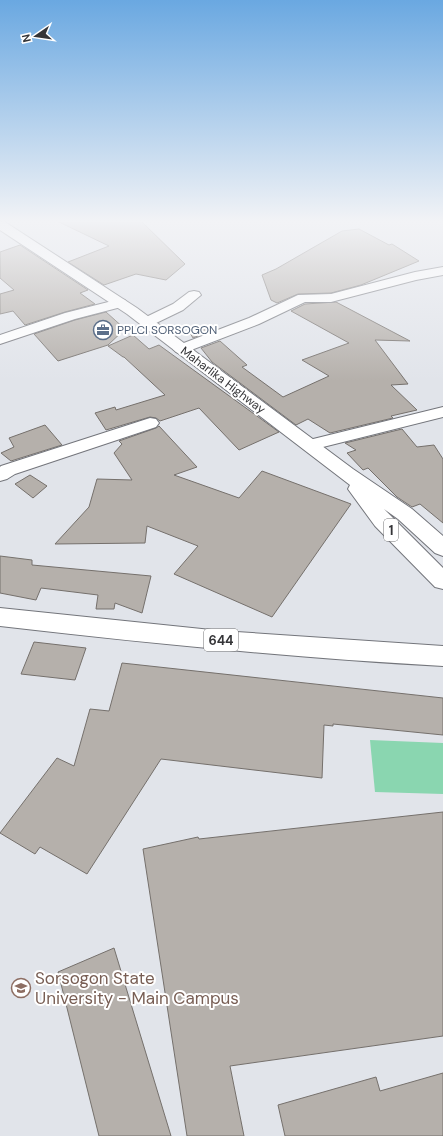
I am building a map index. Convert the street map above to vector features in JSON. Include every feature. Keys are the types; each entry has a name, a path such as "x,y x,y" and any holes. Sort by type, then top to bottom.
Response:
{"main road":[{"name":"Maharlika Highway","path":"77,275 147,322 181,350 405,514 443,548"},
{"name":"Maharlika Highway","path":"346,472 382,520 443,581"},
{"name":"644","path":"0,617 103,629 259,644 342,651 443,656"}],"street":[{"path":"181,350 254,321 303,298 331,298 421,275"},
{"path":"147,322 178,307 194,295"},
{"path":"0,340 70,316 120,303"},
{"path":"311,446 443,412"},
{"path":"0,475 8,470 150,423"}],"green space":[{"path":"370,740 443,743 443,794 375,792"}],"building":[{"path":"0,275 65,275 88,290 80,293 95,304 25,325 13,311 0,314 0,294 14,290 0,278"},
{"path":"88,275 133,275 104,285"},
{"path":"141,275 172,275 166,280"},
{"path":"262,275 385,275 361,285 331,293 298,294 277,303 271,300"},
{"path":"336,302 410,341 375,340 408,384 391,385 417,410 391,416 393,418 330,433 308,419 296,425 212,362 201,348 220,341 247,365 242,367 283,397 329,376 302,360 349,343 291,311 305,304"},
{"path":"106,312 125,329 108,345 58,361 34,334 75,320"},
{"path":"205,327 210,331 193,338 190,333"},
{"path":"133,335 149,349 159,345 279,432 239,450 199,408 160,421 156,418 150,417 106,430 95,413 115,407 116,410 165,395 124,357 108,346"},
{"path":"45,425 62,445 11,461 1,453 14,447 9,438"},
{"path":"159,426 197,467 174,475 239,498 262,471 351,504 272,617 174,574 198,546 147,526 145,543 55,544 89,507 97,479 132,480 114,453 122,444 119,441"},
{"path":"402,429 417,447 434,445 443,459 443,523 420,504 412,507 397,497 368,468 363,470 347,453 356,450 345,443"},
{"path":"30,475 47,486 33,498 15,484"},
{"path":"0,556 32,560 32,565 151,576 142,613 115,603 114,609 96,609 98,595 41,588 36,600 0,593"},
{"path":"34,642 86,648 75,680 21,674"},
{"path":"122,663 443,698 443,735 333,724 333,726 324,725 322,778 161,759 87,874 40,847 35,854 0,833 57,758 74,766 90,709 109,711"},
{"path":"443,812 443,1036 230,1066 244,1136 187,1136 143,849 198,837 199,839"},
{"path":"114,948 171,1136 99,1136 58,972"},
{"path":"443,1073 443,1136 285,1136 278,1105 376,1077 380,1091"}],"place":[{"name":"PPLCI SORSOGON","path":"103,330"},
{"name":"Sorsogon State University - Main Campus","path":"21,988"}]}
